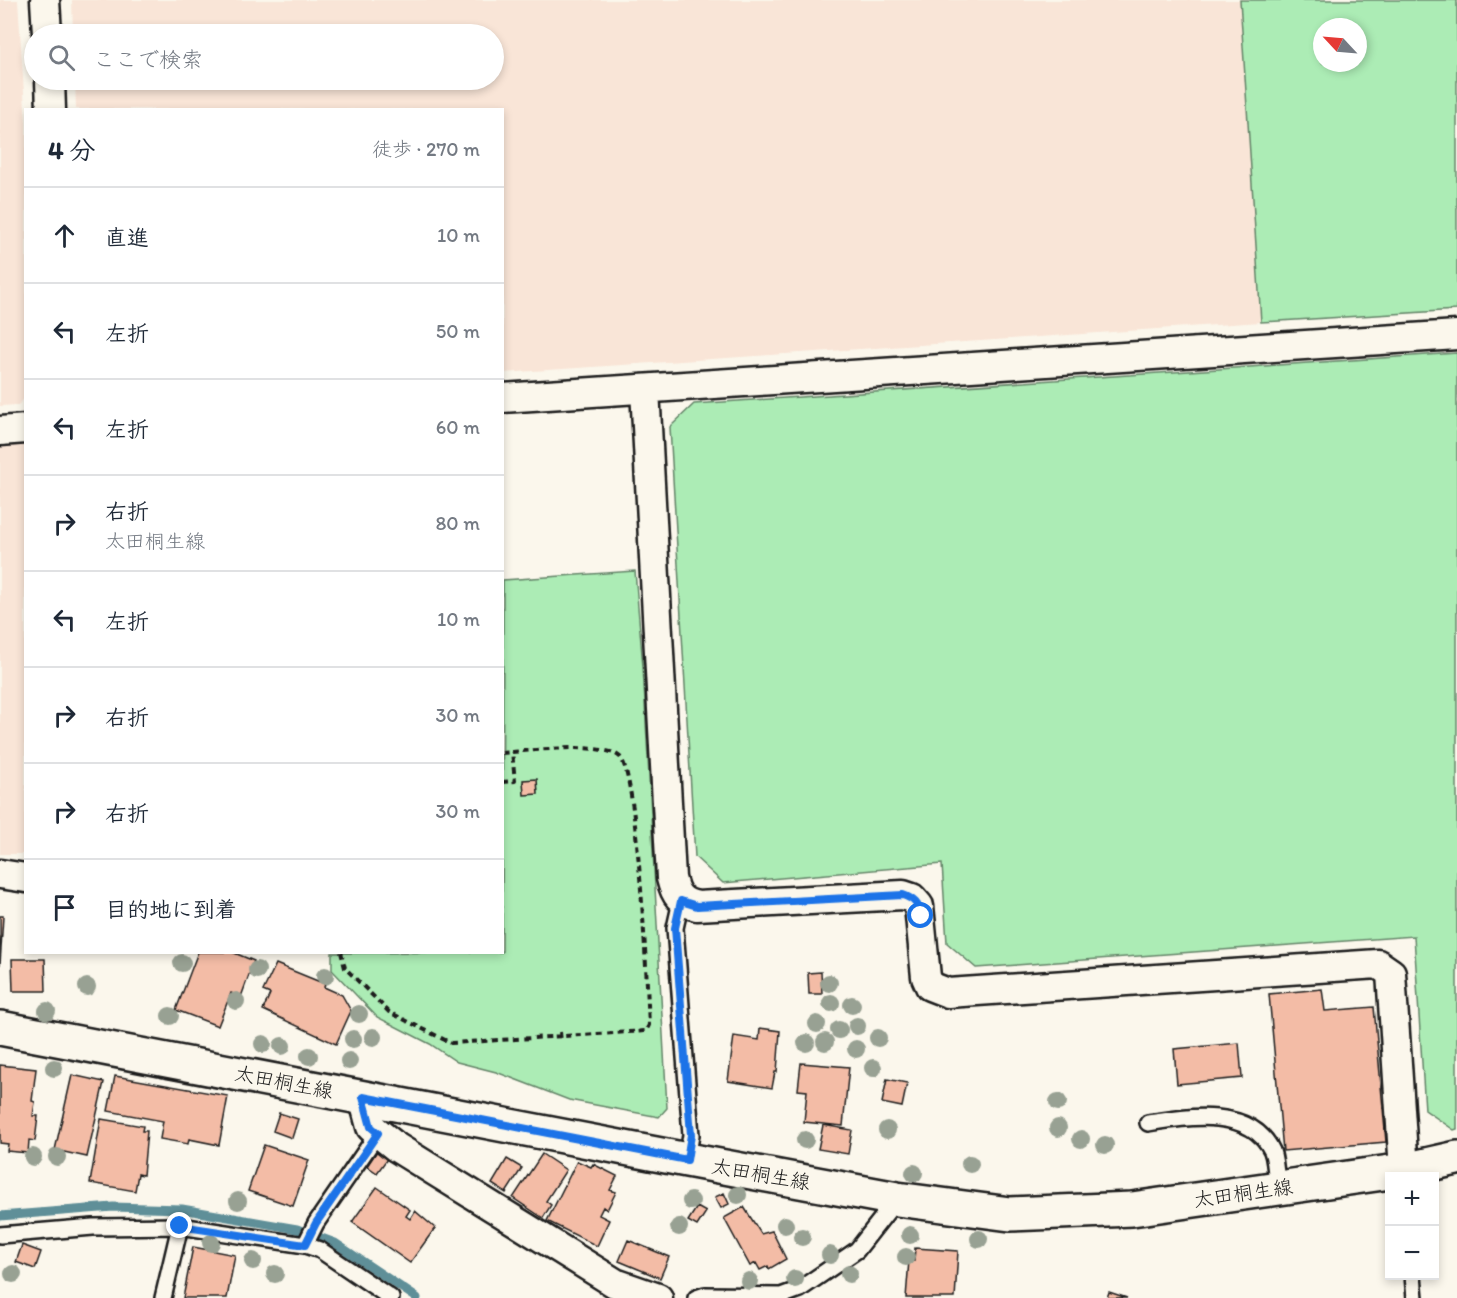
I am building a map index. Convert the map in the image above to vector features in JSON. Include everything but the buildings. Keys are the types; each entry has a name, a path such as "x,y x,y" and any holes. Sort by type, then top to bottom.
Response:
{"main road":[{"name":"太田桐生線","path":"0,1028 897,1199 1010,1214 1132,1209 1385,1175"},
{"name":"太田桐生線","path":"1408,1172 1457,1158"}],"street":[{"path":"45,0 46,24"},
{"path":"50,90 51,108"},
{"path":"504,398 1457,335"},
{"path":"645,389 671,878 674,890 681,901 697,906 903,895 912,898 919,906 926,977 930,986 948,993 1378,964 1391,973 1405,1172"},
{"path":"0,431 24,429"},
{"path":"0,874 24,878"},
{"path":"363,1097 371,1127 396,1147 615,1283 658,1298"}],"lane":[{"path":"681,901 675,928 691,1135 687,1160"},
{"path":"1148,1123 1202,1116 1228,1119 1240,1124 1263,1139 1270,1148 1277,1188"},
{"path":"306,1242 316,1223 378,1133"},
{"path":"696,1298 705,1295 780,1296 800,1289 857,1250 897,1199"},
{"path":"163,1298 180,1226"},
{"path":"0,1235 93,1227 180,1226 306,1242 391,1298"},
{"path":"1413,1280 1415,1298"}],"path":[{"path":"342,954 345,968 389,1012 451,1043 646,1031 650,1025 633,801 626,766 619,756 606,750 568,749 504,753"},
{"path":"504,782 515,781 512,752"}],"shaded area":[{"path":"0,0 18,0 25,108 24,399 18,405 0,406"},
{"path":"72,0 1240,0 1261,322 504,373 504,108 76,108 75,90 504,90 504,24 73,24"},
{"path":"24,445 24,854 0,854 0,447"}],"green space":[{"path":"1240,0 1457,0 1457,310 1261,322"},
{"path":"1457,353 1457,1129 1454,1130 1425,1110 1414,936 976,968 947,943 942,864 723,883 695,857 670,427 694,404"},
{"path":"635,571 643,667 667,1108 659,1117 569,1100 496,1072 457,1062 430,1044 377,1017 332,970 332,954 504,954 504,580"}],"waterway":[{"path":"0,1216 113,1207 182,1209 297,1229 335,1243 417,1298"}],"route":[{"path":"180,1226 305,1245 316,1223 378,1133 371,1127 363,1097 687,1160 691,1135 675,928 676,915 681,901 697,906 903,895 912,898 919,906 921,916"}]}
